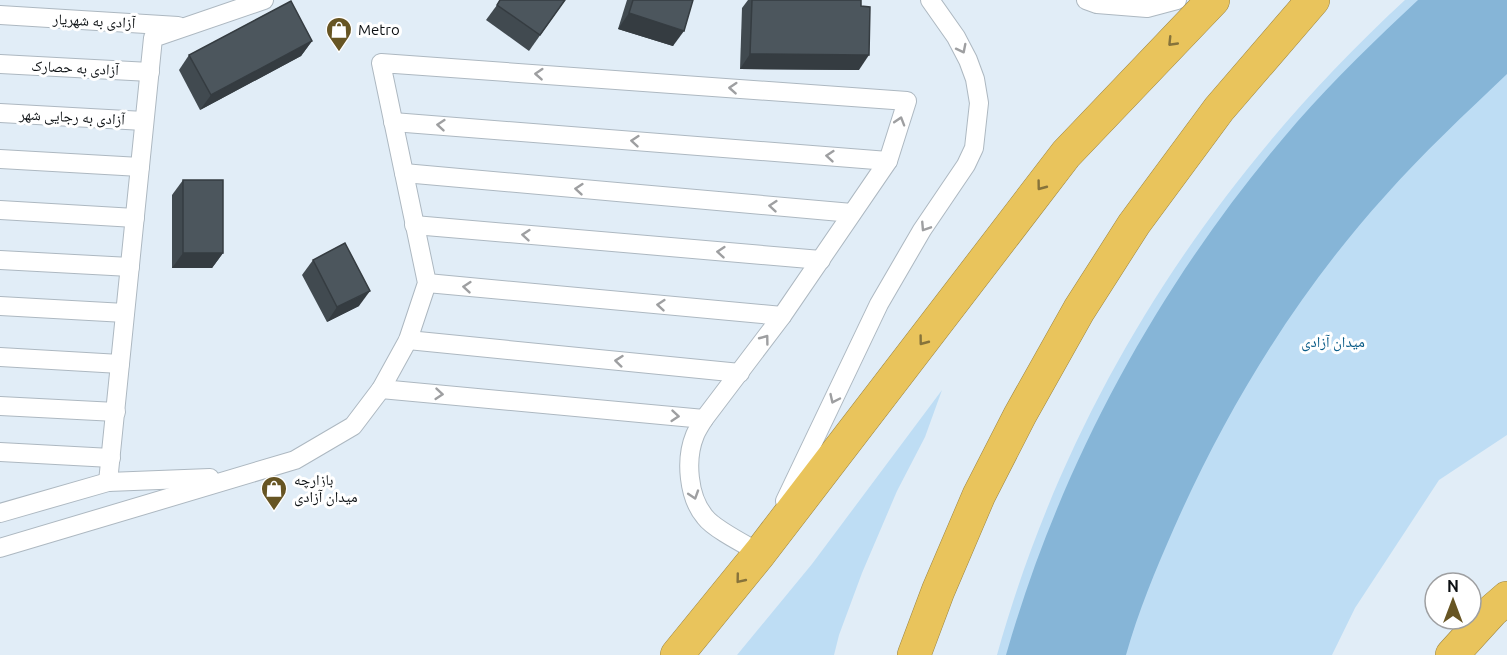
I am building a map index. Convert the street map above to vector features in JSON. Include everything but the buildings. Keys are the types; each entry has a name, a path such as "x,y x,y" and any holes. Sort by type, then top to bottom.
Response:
{"highway":[{"path":"677,655 760,553 1066,154 1213,0"},
{"path":"914,655 938,591 979,495 1020,415 1079,310 1134,224 1219,109 1313,0"},
{"path":"1452,655 1507,598"}],"lane":[{"path":"108,482 153,38 264,0"},
{"path":"0,548 295,460 353,426 381,388 408,340 427,283 381,63 907,101 888,161 782,316 704,419 695,436 690,471 692,489 699,508 706,519 760,553 879,304 922,230 966,165 974,148 979,103 975,79 956,37 930,0"},
{"path":"1086,0 1097,4 1147,8 1177,0"},
{"name":"آزادی به شهریار","path":"0,15 187,26"},
{"name":"آزادی به حصارک","path":"0,64 150,72"},
{"name":"آزادی به رجایی شهر","path":"0,113 144,121"},
{"path":"393,122 888,161"},
{"path":"0,159 140,167"},
{"path":"404,173 852,213"},
{"path":"0,210 135,218"},
{"path":"414,225 821,260"},
{"path":"0,260 130,267"},
{"path":"427,283 782,316"},
{"path":"0,306 125,313"},
{"path":"408,340 740,373"},
{"path":"0,357 120,364"},
{"path":"381,388 704,419"},
{"path":"0,406 116,412"},
{"path":"0,452 111,458"},
{"path":"0,513 108,482 236,477"},
{"path":"0,502 32,504"}],"green space":[{"name":"میدان آزادی","path":"1405,0 1507,0 1507,435 1439,480 1355,608 1332,655 997,655 1027,561 1063,470 1106,383 1155,299 1209,219 1269,142 1335,69"},
{"path":"942,390 925,437 897,491 862,573 834,655 737,655 812,564"}],"shaded area":[{"path":"1418,0 1507,0 1507,74 1414,164 1353,233 1322,272 1266,353 1217,439 1174,528 1154,575 1126,655 1006,655 1029,582 1056,511 1087,441 1122,373 1161,307 1203,243 1248,181 1297,122 1326,90"}],"place":[{"name":"Metro","path":"339,53"},
{"name":"بازارچه میدان آزادی","path":"274,512"}]}
